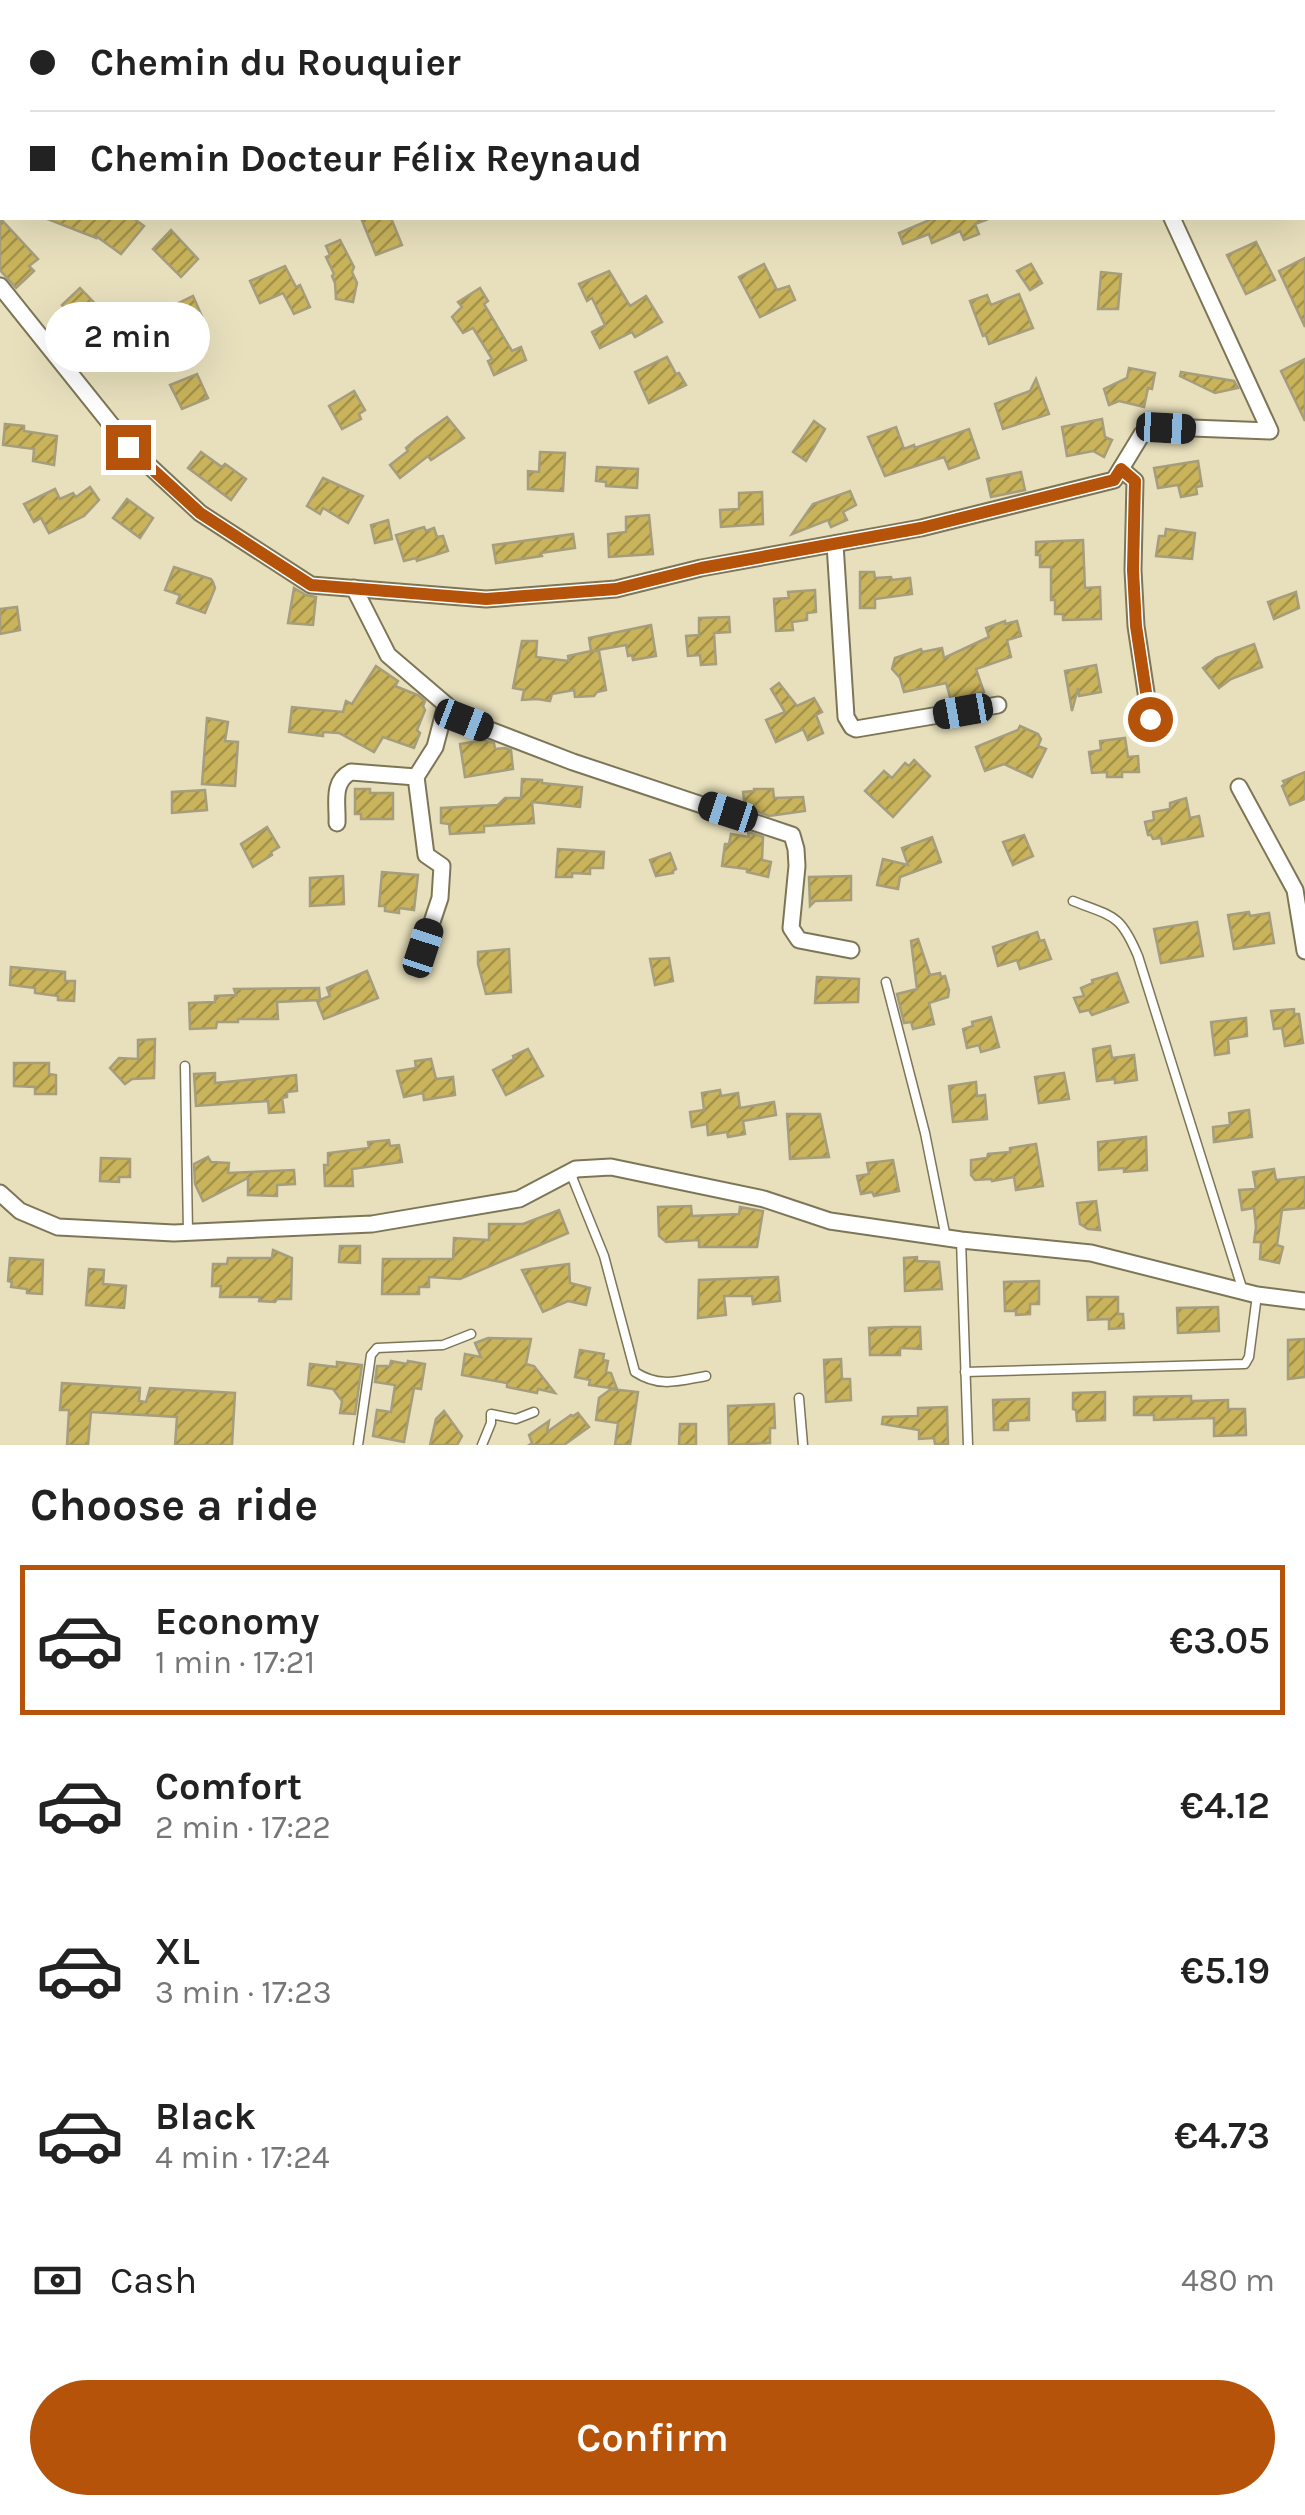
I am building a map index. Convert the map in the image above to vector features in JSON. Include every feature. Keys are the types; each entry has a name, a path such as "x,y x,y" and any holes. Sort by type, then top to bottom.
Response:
{"street":[{"path":"0,286 128,447 200,513 311,585 486,599 616,589 701,568 921,528 1114,480 1142,434 1166,428 1270,431 1173,220"},
{"path":"1121,469 1135,481 1136,626 1150,719"},
{"path":"834,544 846,717 852,727 998,705"},
{"path":"354,588 388,655 464,720 573,762 792,835 797,866 791,928 799,940 850,950"},
{"path":"423,948 440,898 442,866 426,854 416,777 435,746 446,705"},
{"path":"338,824 338,782 343,776 350,772 416,777"},
{"path":"1239,787 1295,890 1305,952"},
{"path":"0,1193 20,1211 58,1227 188,1232 372,1224 519,1199 576,1169 611,1168 764,1199 830,1221 1091,1253 1250,1293 1305,1301"}],"lane":[{"path":"966,1372 1245,1364 1249,1357 1250,1293 1133,944 1117,918 1073,901"},
{"path":"886,982 954,1239 968,1445"},
{"path":"185,1066 188,1232"},
{"path":"570,1172 604,1256 635,1372 650,1381 667,1383 706,1376"},
{"path":"358,1445 370,1362 378,1348 443,1345 471,1334"},
{"path":"799,1398 802,1445"},
{"path":"482,1445 491,1414 516,1419 534,1412"}],"building":[{"path":"2,220 38,259 29,266 34,271 16,288 0,270"},
{"path":"50,220 136,220 144,226 121,254 96,238"},
{"path":"362,220 392,220 402,245 376,255"},
{"path":"929,220 986,220 975,224 979,234 964,240 960,231 932,243 929,234 903,244 899,233"},
{"path":"171,230 198,259 181,277 153,249"},
{"path":"340,240 354,267 357,283 353,302 336,299 334,274 326,257 330,255 326,246"},
{"path":"1256,242 1275,280 1246,294 1227,255"},
{"path":"1305,258 1305,327 1279,271"},
{"path":"764,264 777,290 789,286 795,300 760,317 739,277"},
{"path":"1031,264 1042,283 1030,290 1017,271"},
{"path":"285,266 310,307 294,314 283,293 260,303 250,281"},
{"path":"609,271 630,306 646,296 662,322 635,337 632,332 600,348 592,332 605,325 592,298 587,301 579,284"},
{"path":"1101,272 1121,274 1118,309 1098,309"},
{"path":"80,288 109,318 94,333 86,330 62,305"},
{"path":"480,288 488,301 484,304 512,351 521,347 526,360 494,375 488,361 492,359 473,328 463,333 452,317 462,307 458,302"},
{"path":"1019,294 1033,328 989,344 970,301 987,295 991,305"},
{"path":"193,296 204,321 184,331 179,319 173,322 166,309"},
{"path":"667,357 686,385 649,403 635,372"},
{"path":"1305,359 1305,421 1281,371"},
{"path":"1129,368 1155,373 1144,407 1119,401 1109,405 1104,389 1127,378"},
{"path":"1181,372 1234,381 1238,388 1215,393 1180,376"},
{"path":"197,374 208,398 182,409 170,385"},
{"path":"1036,379 1049,414 1003,429 995,404 1030,391"},
{"path":"354,391 365,410 359,414 361,419 342,429 329,406"},
{"path":"447,417 464,438 431,460 428,456 400,478 390,465 416,439"},
{"path":"1102,419 1105,437 1112,440 1104,457 1093,451 1067,456 1062,427"},
{"path":"814,421 825,429 806,461 793,452"},
{"path":"5,424 57,436 54,465 33,461 34,449 3,445"},
{"path":"896,427 904,449 969,429 979,458 949,469 944,457 885,476 868,437"},
{"path":"201,452 246,479 231,500 188,468"},
{"path":"540,452 565,453 563,491 528,489 528,471 539,472"},
{"path":"1198,461 1202,486 1196,487 1197,494 1181,497 1178,485 1158,488 1154,468"},
{"path":"597,467 638,469 637,488 606,486 606,482 596,481"},
{"path":"1021,472 1025,490 991,497 987,479"},
{"path":"323,478 363,496 348,523 323,508 320,514 307,506"},
{"path":"90,487 99,500 84,516 49,533 41,518 34,522 24,504 55,489 60,499 73,493 76,497"},
{"path":"850,491 856,505 843,512 847,520 831,527 828,520 792,534 813,504"},
{"path":"762,492 763,524 721,527 720,510 739,509 739,493"},
{"path":"127,499 153,518 140,538 113,518"},
{"path":"649,515 653,554 609,557 608,534 626,532 626,517"},
{"path":"388,520 392,539 375,543 371,525"},
{"path":"424,527 426,531 434,528 437,537 443,536 448,551 404,561 396,535"},
{"path":"1166,529 1195,533 1192,559 1156,556 1159,536 1165,536"},
{"path":"573,534 575,548 496,563 493,545"},
{"path":"1083,540 1085,588 1100,587 1101,619 1063,620 1063,614 1055,614 1055,600 1051,600 1051,567 1040,567 1036,542"},
{"path":"174,567 211,579 215,588 205,613 177,603 180,595 165,590"},
{"path":"860,572 874,572 875,578 910,578 912,594 875,599 875,608 860,608"},
{"path":"294,588 316,597 313,625 288,623"},
{"path":"815,590 816,612 807,613 807,620 792,622 793,630 776,631 774,599 789,598 788,592"},
{"path":"1296,592 1299,608 1274,619 1268,602"},
{"path":"17,607 20,630 0,634 0,609"},
{"path":"729,617 730,632 714,633 716,664 701,665 700,655 688,656 686,636 699,635 699,618"},
{"path":"1017,621 1021,636 1007,640 1011,657 976,669 984,692 951,700 946,683 904,692 892,669 895,658 921,649 922,652 942,648 944,658 989,637 986,628"},
{"path":"651,625 656,656 633,660 626,645 592,651 599,651 606,690 594,696 575,697 574,690 552,694 550,701 522,700 524,690 513,688 522,641 537,641 536,657 569,661 568,656 591,651 589,638"},
{"path":"1254,644 1262,667 1219,688 1203,668 1216,658"},
{"path":"1096,665 1101,692 1079,696 1078,688 1072,711 1065,671"},
{"path":"376,666 398,681 395,686 425,701 414,748 383,737 374,752 339,733 323,732 323,736 289,732 292,707 343,712 346,701 352,704"},
{"path":"779,683 797,706 814,698 822,712 816,715 823,733 808,740 803,729 776,742 766,720 785,712 771,689"},
{"path":"207,718 228,722 225,741 238,742 235,786 202,784"},
{"path":"1020,726 1038,734 1038,746 1046,749 1032,777 1004,764 985,771 976,747"},
{"path":"1125,738 1128,757 1138,756 1139,772 1122,772 1122,777 1092,773 1089,752 1101,750 1100,741"},
{"path":"484,740 494,743 495,749 511,750 513,769 465,777 460,744"},
{"path":"914,760 930,776 893,817 865,791 884,771 892,778 905,763 909,766"},
{"path":"1305,772 1305,799 1290,805 1283,781"},
{"path":"522,779 582,787 580,807 532,802 534,823 484,826 484,832 450,834 449,824 441,823 441,808 498,805 505,798 521,798"},
{"path":"355,789 393,793 393,819 361,819 361,814 355,814"},
{"path":"773,789 774,798 803,797 805,811 769,816 745,807 743,792"},
{"path":"205,790 207,810 172,813 172,792"},
{"path":"1186,798 1190,818 1199,816 1203,836 1162,844 1161,838 1148,835 1145,822 1154,820 1153,812 1170,809 1170,803"},
{"path":"267,827 279,847 253,867 241,844"},
{"path":"748,832 763,837 762,860 771,862 768,877 722,866 725,844 729,844 731,834 749,837"},
{"path":"1024,835 1033,856 1013,865 1003,842"},
{"path":"932,837 941,862 900,877 898,889 877,885 883,859 908,865 902,848"},
{"path":"558,849 604,852 603,868 590,868 590,874 556,877"},
{"path":"670,853 676,869 656,876 650,860"},
{"path":"382,872 418,875 414,910 399,908 399,913 379,906"},
{"path":"343,876 344,904 310,906 310,878"},
{"path":"851,876 851,900 815,901 810,906 809,877"},
{"path":"1249,912 1250,916 1269,913 1274,943 1234,949 1228,915"},
{"path":"1197,922 1203,956 1161,963 1154,929"},
{"path":"1037,932 1051,959 1020,969 1017,960 998,966 993,947"},
{"path":"918,939 930,975 945,976 949,990 948,997 929,1003 934,1024 913,1029 911,1022 904,1023 897,994 917,989 911,941"},
{"path":"509,949 511,992 486,994 478,952"},
{"path":"669,958 673,981 655,985 650,959"},
{"path":"11,967 65,972 65,981 75,981 74,1001 35,993 35,988 10,985"},
{"path":"367,971 378,998 324,1019 317,1001 330,996 327,988"},
{"path":"1117,973 1128,1002 1092,1015 1089,1010 1080,1012 1074,998 1084,996 1081,988 1093,983 1092,980"},
{"path":"817,977 859,979 858,1002 815,1003"},
{"path":"319,988 320,1000 277,1002 278,1019 238,1019 217,1022 216,1028 190,1029 189,1003 215,1002 215,996 236,995 234,989"},
{"path":"1294,1009 1294,1014 1299,1014 1303,1043 1285,1046 1282,1028 1274,1029 1271,1011"},
{"path":"991,1017 999,1047 981,1052 979,1045 967,1048 963,1029"},
{"path":"1246,1018 1247,1036 1228,1039 1229,1053 1215,1055 1211,1022"},
{"path":"155,1039 154,1078 132,1079 125,1084 110,1068 119,1058 138,1059 138,1040"},
{"path":"1110,1046 1112,1058 1134,1055 1137,1080 1097,1081 1093,1049"},
{"path":"528,1049 543,1076 506,1095 493,1070"},
{"path":"431,1059 436,1079 453,1077 455,1095 424,1100 423,1093 404,1097 397,1071 416,1068 415,1061"},
{"path":"14,1063 49,1063 49,1074 56,1075 56,1094 35,1094 35,1087 14,1086"},
{"path":"215,1073 215,1083 296,1075 297,1091 287,1092 287,1097 282,1098 284,1112 269,1113 268,1101 196,1106 194,1074"},
{"path":"1064,1073 1069,1099 1039,1103 1035,1077"},
{"path":"976,1082 977,1096 985,1095 987,1119 953,1122 949,1086"},
{"path":"720,1090 721,1096 738,1093 740,1108 774,1102 776,1115 743,1121 745,1134 728,1137 727,1132 708,1135 707,1124 692,1127 690,1112 704,1110 702,1093"},
{"path":"1249,1110 1252,1137 1214,1142 1213,1127 1230,1125 1229,1113"},
{"path":"787,1114 820,1114 829,1157 790,1159"},
{"path":"1146,1137 1147,1170 1099,1170 1098,1142"},
{"path":"389,1140 390,1146 399,1145 402,1162 352,1169 353,1186 325,1186 328,1153 369,1148 368,1142"},
{"path":"1036,1144 1043,1186 1016,1190 1014,1177 992,1181 975,1180 971,1175 971,1160"},
{"path":"208,1157 211,1162 229,1163 228,1173 294,1170 295,1184 277,1185 277,1196 248,1195 248,1178 203,1201 195,1184 194,1164"},
{"path":"101,1158 130,1159 130,1177 119,1177 119,1182 100,1181"},
{"path":"893,1160 899,1191 874,1196 872,1192 861,1194 857,1176 869,1174 867,1163"},
{"path":"1274,1169 1276,1180 1305,1177 1305,1208 1282,1210 1277,1245 1283,1247 1279,1263 1260,1259 1261,1242 1254,1242 1254,1208 1242,1210 1239,1190 1256,1189 1253,1172"},
{"path":"1096,1201 1100,1230 1080,1224 1077,1203"},
{"path":"691,1206 692,1216 739,1214 740,1207 763,1211 757,1247 699,1247 699,1240 666,1242 659,1236 658,1207"},
{"path":"559,1210 568,1233 460,1279 429,1277 429,1287 419,1287 419,1294 382,1294 383,1259 453,1259 454,1238 489,1240 489,1224 523,1224"},
{"path":"340,1246 360,1246 360,1263 339,1262"},
{"path":"273,1250 292,1258 291,1299 275,1302 259,1301 260,1297 220,1297 221,1286 212,1286 213,1264 227,1264 228,1258 272,1258"},
{"path":"917,1257 917,1261 939,1262 942,1289 905,1291 904,1258"},
{"path":"10,1258 43,1260 42,1294 11,1287"},
{"path":"569,1264 570,1283 590,1288 586,1305 568,1301 543,1312 522,1270"},
{"path":"89,1269 104,1270 103,1284 126,1286 124,1308 86,1305"},
{"path":"778,1277 780,1301 753,1304 752,1296 724,1296 726,1315 698,1318 699,1280"},
{"path":"1039,1281 1039,1304 1030,1304 1030,1314 1005,1311 1004,1282"},
{"path":"1087,1297 1118,1297 1118,1314 1123,1314 1124,1328 1109,1329 1109,1319 1088,1320"},
{"path":"1218,1307 1219,1331 1178,1333 1177,1308"},
{"path":"920,1327 921,1349 900,1348 900,1355 870,1355 869,1328"},
{"path":"488,1338 531,1339 526,1364 534,1366 555,1393 538,1389 537,1393 462,1375 465,1354 481,1357 475,1343"},
{"path":"1305,1339 1305,1377 1288,1379 1288,1340"},
{"path":"580,1350 604,1354 603,1360 608,1361 606,1372 611,1373 617,1389 589,1385 590,1380 575,1377"},
{"path":"841,1359 842,1379 850,1379 851,1400 826,1402 824,1360"},
{"path":"391,1361 425,1364 421,1389 414,1388 404,1442 373,1436 377,1410 391,1412 395,1385 375,1382 377,1366 390,1366"},
{"path":"337,1362 362,1365 355,1414 340,1413 342,1401 333,1389 308,1385 310,1364 337,1367"},
{"path":"62,1383 140,1388 139,1401 146,1402 150,1388 235,1393 232,1445 175,1445 177,1417 91,1412 88,1445 67,1445 69,1410 60,1410"},
{"path":"611,1389 638,1392 630,1445 615,1445 618,1423 596,1420 599,1398"},
{"path":"1105,1392 1105,1420 1077,1421 1073,1393"},
{"path":"1191,1396 1191,1401 1228,1400 1228,1409 1245,1409 1246,1435 1214,1436 1214,1418 1154,1420 1154,1415 1134,1415 1134,1397"},
{"path":"1029,1399 1029,1420 1008,1421 1008,1430 994,1430 993,1400"},
{"path":"774,1404 775,1428 770,1428 770,1443 729,1445 728,1406"},
{"path":"947,1407 948,1444 935,1444 934,1438 919,1439 919,1430 882,1424 883,1417 918,1416 918,1408"},
{"path":"444,1411 462,1436 457,1445 430,1445 436,1419"},
{"path":"578,1413 589,1427 564,1445 529,1445 529,1435 549,1421 547,1432"},
{"path":"680,1424 696,1424 696,1445 679,1445"}],"route":[{"path":"128,447 200,513 311,585 486,599 616,589 701,568 921,528 1114,480 1121,469 1135,481 1136,626 1150,719"}]}
